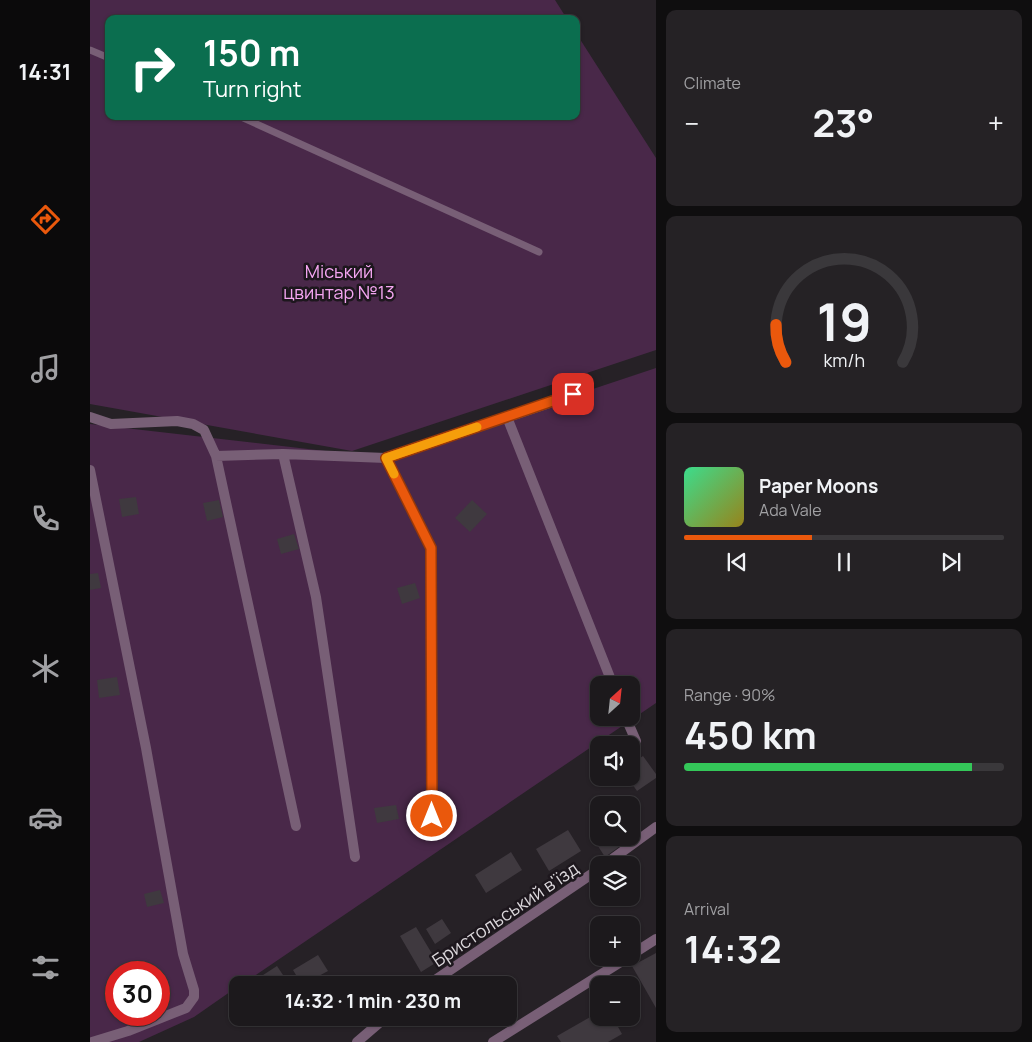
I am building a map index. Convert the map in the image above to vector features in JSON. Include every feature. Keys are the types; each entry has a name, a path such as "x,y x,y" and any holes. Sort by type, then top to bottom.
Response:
{"street":[{"path":"216,456 283,454 386,458 573,394"},
{"path":"90,417 111,424 177,421 193,424 204,430 216,456 296,826"},
{"path":"507,417 610,676"},
{"path":"283,454 316,597 355,858"},
{"path":"386,458 431,548 432,836"},
{"path":"90,470 146,748 183,954 194,990 190,1003 186,1008 128,1031 92,1042"},
{"name":"Бристольський в'їзд","path":"616,856 656,827"},
{"name":"Бристольський в'їзд","path":"441,976 590,875"},
{"path":"640,949 656,939"},
{"path":"493,1042 614,966"},
{"path":"357,1042 376,1026"}],"lane":[{"path":"90,50 105,56"},
{"path":"248,120 539,252"}],"green space":[{"name":"Міський цвинтар №13","path":"90,0 555,0 564,15 105,15 105,120 580,120 580,39 656,158 656,350 352,451 90,404"},
{"path":"656,368 656,703 640,714 640,676 590,676 590,726 622,726 607,736 590,736 590,748 254,976 229,976 229,993 194,1017 139,1042 90,1042 90,424 386,458"}],"building":[{"path":"136,497 139,514 122,517 119,499"},
{"path":"219,500 223,517 207,521 203,503"},
{"path":"472,500 487,514 470,532 455,518"},
{"path":"294,534 299,549 281,554 277,539"},
{"path":"98,573 101,588 90,590 90,574"},
{"path":"415,583 420,598 402,604 397,588"},
{"path":"117,677 120,695 99,698 97,680"},
{"path":"643,756 656,774 656,778 637,791 634,786 640,786 640,758"},
{"path":"396,805 399,819 377,823 374,808"},
{"path":"568,830 581,851 549,871 536,849"},
{"path":"598,846 620,846 606,856 604,856"},
{"path":"511,852 522,870 486,893 475,875"},
{"path":"160,890 164,903 147,907 144,894"},
{"path":"442,919 451,933 435,944 426,929"},
{"path":"416,927 437,962 421,972 400,936"},
{"path":"656,953 656,1008 640,980 640,976 638,976 632,966 640,966 640,962"},
{"path":"318,955 328,971 319,976 297,976 293,970"},
{"path":"277,966 284,976 262,976"},
{"path":"590,1017 590,1026 618,1026 622,1034 608,1042 561,1042 557,1036"}],"slow traffic":[{"path":"394,474 386,458 477,427"}],"route":[{"path":"432,816 431,548 386,458 573,394"}]}
